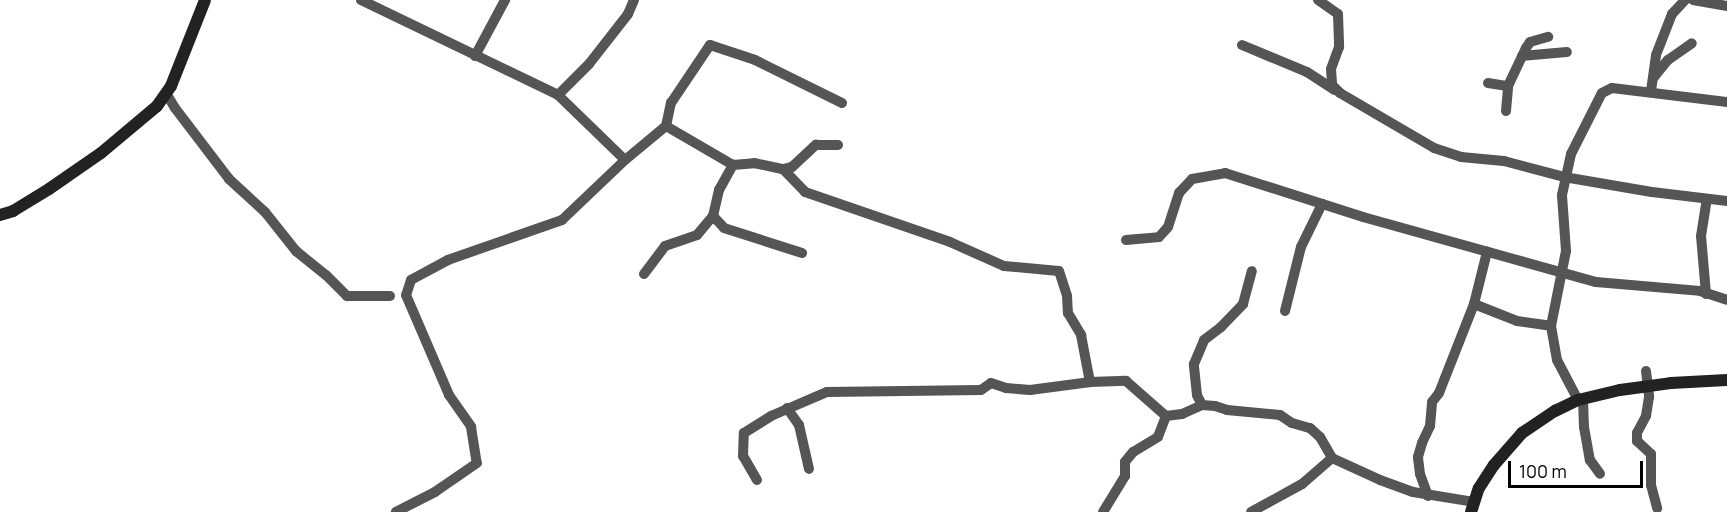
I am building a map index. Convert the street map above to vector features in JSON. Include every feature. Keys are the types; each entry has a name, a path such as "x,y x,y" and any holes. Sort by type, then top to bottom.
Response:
{"street":[{"path":"0,215 22,206 101,153 157,106 166,93 205,0"},
{"path":"361,0 558,95 624,160"},
{"path":"476,56 505,0"},
{"path":"558,95 589,64 628,14 634,0"},
{"path":"1318,0 1338,14 1339,47 1331,69 1332,84 1330,83 1340,93"},
{"path":"1651,92 1656,55 1672,14 1685,0"},
{"path":"1693,0 1727,6"},
{"path":"1506,111 1508,86 1522,56 1530,42 1548,37"},
{"path":"1654,77 1668,60 1692,43"},
{"path":"396,512 435,492 477,463 471,427 449,395 406,295 411,280 448,260 562,220 624,160 666,126 671,103 710,45 755,60 842,103"},
{"path":"1242,45 1307,72 1434,148 1461,157 1504,161 1564,177 1652,192 1727,201"},
{"path":"1522,56 1567,52"},
{"path":"1488,83 1508,86"},
{"path":"1600,474 1590,460 1581,400 1557,360 1551,326 1566,251 1562,195 1564,177 1571,154 1602,93 1619,88 1727,102"},
{"path":"166,93 219,167 248,199 273,221 296,251 326,275 347,296 390,296"},
{"path":"666,126 726,158 732,165"},
{"path":"783,170 792,166 816,145 838,145"},
{"path":"732,165 754,163 783,170 805,192 950,242 1004,266 1059,271 1067,296 1068,313 1081,335 1090,382"},
{"path":"644,274 665,246 697,235 713,216 719,190 732,165"},
{"path":"1126,240 1159,237 1168,227 1179,193 1192,179 1225,173 1322,204 1596,282 1707,294 1727,300"},
{"path":"1707,200 1701,236 1707,294"},
{"path":"1285,311 1301,247 1322,204"},
{"path":"713,216 724,228 802,253"},
{"path":"1428,496 1420,474 1418,457 1430,426 1432,402 1439,393 1474,304 1487,252"},
{"path":"1202,405 1197,395 1194,364 1204,340 1221,327 1243,304 1252,271"},
{"path":"1474,304 1516,321 1551,326"},
{"path":"1646,371 1649,386 1648,407 1637,433 1637,441 1651,454 1652,485 1657,507"},
{"path":"757,480 743,456 744,433 787,408 827,392 981,390 991,383 1006,388 1030,390 1090,382 1126,381 1166,416 1182,414 1202,405 1280,415 1292,423 1310,428 1320,437 1332,458 1380,480 1428,496 1473,507 1479,488 1494,465 1522,433 1555,411 1581,400 1649,386 1727,380"},
{"path":"787,408 799,424 809,469"},
{"path":"1103,512 1125,476 1125,462 1133,452 1158,436 1166,416"},
{"path":"1251,512 1302,484 1332,458"}]}
